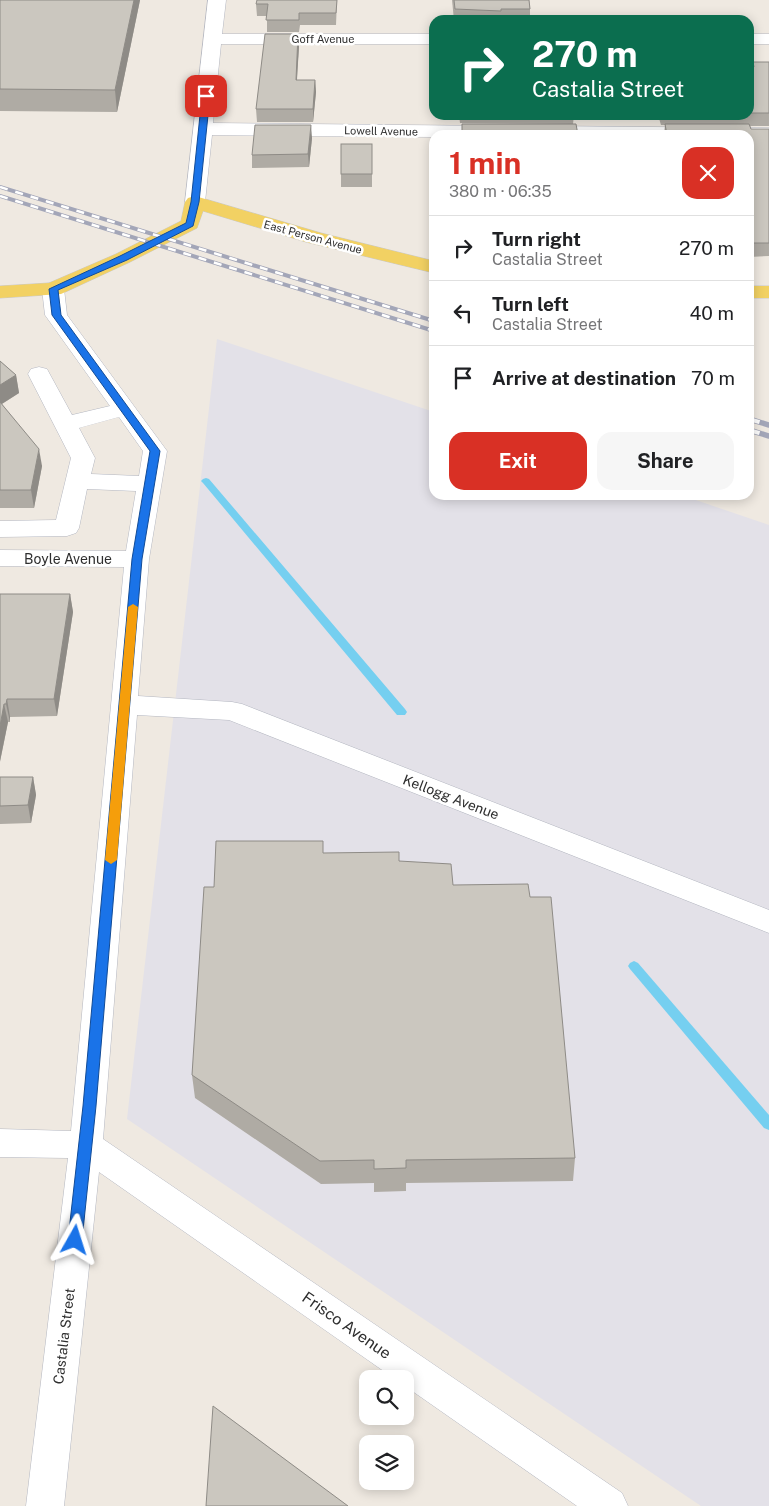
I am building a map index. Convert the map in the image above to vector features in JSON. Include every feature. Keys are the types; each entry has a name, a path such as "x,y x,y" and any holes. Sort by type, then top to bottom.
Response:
{"main road":[{"name":"East Person Avenue","path":"195,202 248,220 350,248 429,266"},
{"path":"0,292 53,289 124,258 190,224 195,202"},
{"path":"754,292 769,292"}],"street":[{"path":"195,202 217,0"},
{"name":"Goff Avenue","path":"212,39 429,39"},
{"path":"754,39 769,39"},
{"name":"Lowell Avenue","path":"202,129 429,131"},
{"name":"Lowell Avenue","path":"754,134 769,134"},
{"name":"Castalia Street","path":"45,1506 86,1144 137,559 155,451 56,315 53,289"},
{"path":"0,529 67,528 82,458 39,374"},
{"path":"65,424 125,409"},
{"path":"77,481 150,484"},
{"name":"Boyle Avenue","path":"0,558 137,559"},
{"name":"Kellogg Avenue","path":"125,705 232,711 769,922"},
{"path":"0,1143 86,1144"},
{"name":"Frisco Avenue","path":"86,1144 608,1506"}],"shaded area":[{"path":"217,339 429,410 429,500 696,500 769,525 769,1506 701,1506 127,1119"}],"building":[{"path":"0,0 134,0 115,90 0,89"},
{"path":"257,0 337,0 336,13 299,13 299,20 266,20 268,4 256,4"},
{"path":"454,0 529,0 530,9 501,9 501,11 455,9"},
{"path":"265,34 298,34 296,80 315,80 313,109 256,109"},
{"path":"754,62 769,62 769,113 754,113"},
{"path":"462,124 576,124 577,130 462,130"},
{"path":"665,124 749,124 751,129 769,129 769,243 754,243 754,130 666,130"},
{"path":"255,125 311,125 308,154 252,155"},
{"path":"341,144 372,144 372,174 341,174"},
{"path":"0,361 16,375 0,385"},
{"path":"0,402 39,449 31,490 0,490"},
{"path":"0,594 70,594 54,699 7,699 6,704 4,704 0,726"},
{"path":"0,777 33,777 28,805 0,806"},
{"path":"216,841 323,841 323,853 399,852 399,861 451,864 453,885 528,884 530,897 551,897 575,1158 406,1160 406,1168 374,1169 374,1160 320,1161 192,1075 204,887 214,887"},
{"path":"213,1406 348,1506 206,1506"}],"waterway":[{"path":"206,481 401,712"},
{"path":"634,966 769,1124"}],"railway":[{"path":"0,187 429,319"},
{"path":"0,196 429,329"},
{"path":"754,420 769,425"},
{"path":"754,432 769,436"}],"slow traffic":[{"path":"111,860 133,607"}],"route":[{"path":"75,1240 86,1144 137,559 155,451 56,315 53,289 124,258 190,224 195,202 206,96"}]}
